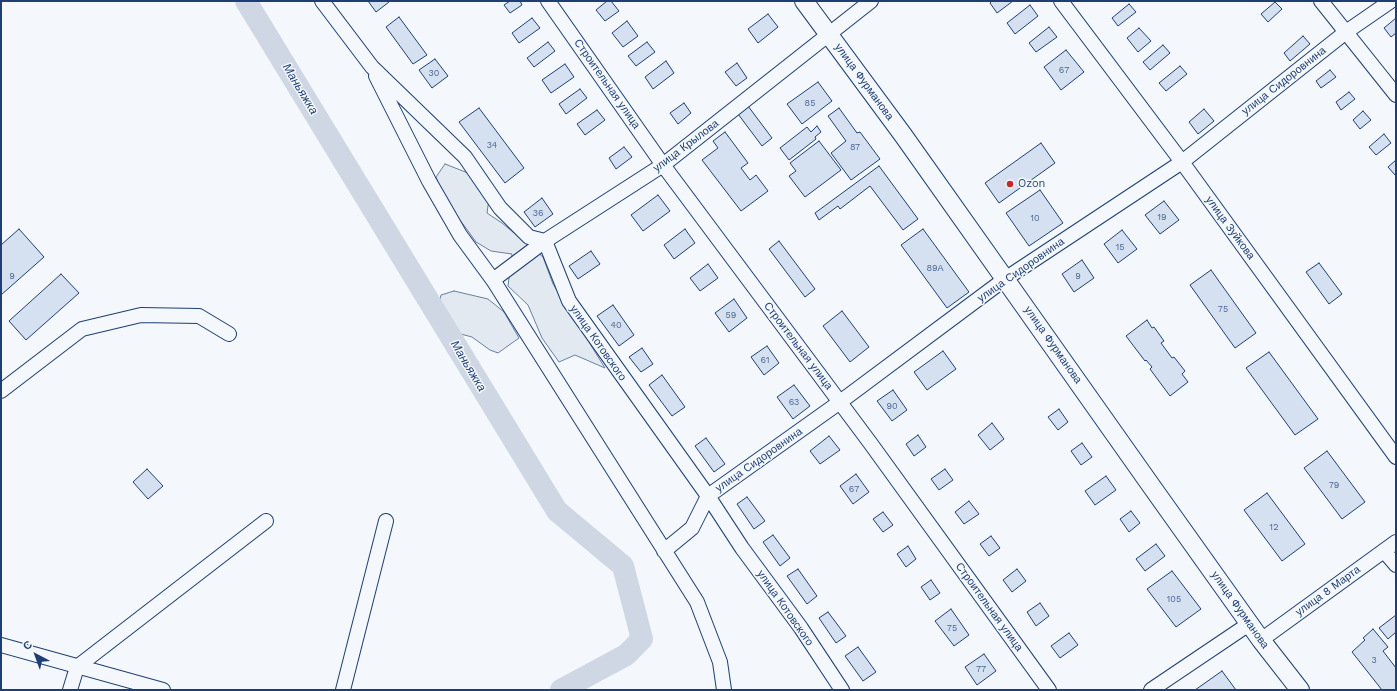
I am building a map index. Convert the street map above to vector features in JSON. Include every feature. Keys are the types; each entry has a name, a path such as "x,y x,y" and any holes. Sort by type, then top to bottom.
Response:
{"main road":[{"name":"улица Фурманова","path":"804,1 903,135 1249,624 1300,690"}],"street":[{"path":"322,1 372,67 465,157 500,208 529,237 545,241"},
{"name":"Строительная улица","path":"548,1 663,165 876,450 1049,690"},
{"name":"улица Крылова","path":"493,280 545,241 663,165 871,1"},
{"name":"улица Зуйкова","path":"1061,1 1182,162 1396,457"},
{"path":"1321,1 1396,95"},
{"name":"улица Сидоровнина","path":"664,551 692,528 708,496 840,402 1005,278 1182,162 1346,32 1391,1"},
{"path":"372,67 429,181 460,235 493,280 697,602 720,662 724,690"},
{"name":"улица Котовского","path":"545,241 568,301 708,496 742,548 801,628 842,690"},
{"path":"1,391 82,329 141,316 199,316 230,334"},
{"path":"70,690 77,667 266,521"},
{"path":"343,690 386,521"},
{"name":"улица 8 Марта","path":"1261,640 1396,542"},
{"path":"1384,551 1396,565"},
{"path":"1151,690 1249,624"},
{"path":"1,645 163,690"}],"shaded area":[{"path":"445,164 473,175 489,199 487,213 502,223 543,257 553,284 605,368 575,355 559,362 542,338 528,305 508,286 512,254 491,251 476,242 446,203 436,177"},
{"path":"454,291 488,299 504,312 519,338 498,353 490,350 472,337 453,332 438,306 441,295"}],"building":[{"path":"368,1 388,1 389,2 376,12"},
{"path":"510,1 520,1 522,5 510,13 504,5"},
{"path":"607,1 611,1 619,11 605,21 596,10"},
{"path":"992,1 1013,1 997,13 990,3"},
{"path":"1275,2 1282,9 1268,22 1261,14"},
{"path":"1129,4 1136,12 1118,26 1112,18"},
{"path":"1030,5 1038,16 1015,34 1007,23"},
{"path":"768,14 778,27 758,43 748,29"},
{"path":"399,17 427,55 413,64 386,27"},
{"path":"532,18 540,28 519,43 512,33"},
{"path":"1396,18 1396,33 1391,37 1384,28"},
{"path":"627,21 638,36 623,47 612,33"},
{"path":"1049,27 1057,37 1036,52 1029,43"},
{"path":"1139,28 1151,41 1138,52 1127,38"},
{"path":"1303,36 1310,44 1290,61 1284,53"},
{"path":"548,42 555,51 534,67 527,58"},
{"path":"647,42 655,52 636,66 628,56"},
{"path":"1163,45 1170,53 1150,70 1143,62"},
{"path":"1066,50 1084,72 1061,90 1044,67"},
{"path":"435,59 448,76 432,88 419,70"},
{"path":"666,61 674,73 653,89 645,77"},
{"path":"737,63 747,78 736,86 725,72"},
{"path":"565,64 574,77 551,93 542,80"},
{"path":"1180,66 1187,74 1166,91 1159,83"},
{"path":"1330,70 1336,77 1321,88 1316,81"},
{"path":"818,82 832,101 802,124 787,104"},
{"path":"580,89 587,98 566,114 559,104"},
{"path":"1349,92 1355,99 1341,110 1336,102"},
{"path":"684,103 691,113 678,124 670,113"},
{"path":"748,106 772,138 762,146 738,114"},
{"path":"479,108 524,168 505,183 459,122"},
{"path":"839,108 857,133 860,132 880,159 851,180 831,153 846,141 828,116"},
{"path":"1204,109 1214,121 1198,134 1189,122"},
{"path":"597,110 605,120 585,135 577,124"},
{"path":"1363,111 1371,120 1360,129 1353,120"},
{"path":"817,126 821,132 815,137 816,139 789,160 780,148 807,127 811,132"},
{"path":"725,132 748,163 741,168 750,180 756,175 768,191 741,211 702,160 718,148 713,141"},
{"path":"1384,134 1391,143 1376,155 1369,147"},
{"path":"819,141 841,170 805,197 789,176 796,171 790,163"},
{"path":"1041,143 1055,163 999,203 985,183"},
{"path":"624,147 632,157 616,169 609,158"},
{"path":"1396,160 1396,174 1395,175 1388,167"},
{"path":"879,166 918,219 903,230 870,186 840,209 838,206 819,220 815,213"},
{"path":"1040,190 1063,223 1029,246 1006,213"},
{"path":"658,195 670,211 643,231 631,215"},
{"path":"542,198 553,214 535,227 524,212"},
{"path":"1164,201 1179,220 1160,234 1145,215"},
{"path":"19,229 44,257 1,295 1,245"},
{"path":"685,229 695,243 674,259 664,245"},
{"path":"923,229 969,292 947,308 901,245"},
{"path":"1122,230 1137,249 1118,263 1104,244"},
{"path":"779,241 815,289 805,297 769,249"},
{"path":"591,251 600,264 578,279 569,266"},
{"path":"1082,260 1094,278 1074,292 1062,274"},
{"path":"1319,263 1342,294 1329,304 1306,272"},
{"path":"708,264 718,278 700,291 690,278"},
{"path":"1211,270 1256,333 1235,348 1190,285"},
{"path":"61,274 79,293 26,340 9,321"},
{"path":"734,299 747,318 729,332 715,313"},
{"path":"613,305 634,335 619,346 597,316"},
{"path":"842,311 869,347 850,362 823,326"},
{"path":"1147,320 1164,341 1161,343 1172,358 1174,357 1185,371 1182,374 1188,382 1170,396 1150,369 1152,367 1146,360 1145,361 1126,336"},
{"path":"767,346 779,363 764,375 751,357"},
{"path":"642,348 653,364 641,372 629,357"},
{"path":"943,351 956,369 927,390 914,372"},
{"path":"1269,352 1318,419 1295,435 1246,368"},
{"path":"662,375 685,407 672,416 649,385"},
{"path":"794,385 810,406 793,419 777,397"},
{"path":"893,390 907,410 892,421 877,401"},
{"path":"1059,409 1068,422 1058,430 1048,417"},
{"path":"992,423 1004,439 990,450 978,435"},
{"path":"918,435 926,447 914,456 906,444"},
{"path":"829,436 840,450 820,464 810,451"},
{"path":"706,438 725,464 714,472 695,446"},
{"path":"1082,443 1092,457 1081,465 1071,451"},
{"path":"1327,451 1365,502 1342,519 1304,468"},
{"path":"147,469 163,486 148,499 133,482"},
{"path":"945,469 953,480 939,490 931,479"},
{"path":"856,474 869,492 853,504 840,486"},
{"path":"1106,476 1116,490 1095,505 1085,491"},
{"path":"1267,493 1305,544 1282,561 1244,510"},
{"path":"747,497 765,521 754,529 737,504"},
{"path":"969,501 979,514 964,524 955,512"},
{"path":"1131,511 1140,523 1129,532 1120,519"},
{"path":"883,512 893,525 883,532 873,519"},
{"path":"773,535 790,558 780,566 763,542"},
{"path":"991,536 1000,548 989,556 980,544"},
{"path":"1156,544 1165,556 1145,571 1136,559"},
{"path":"908,546 916,559 906,567 897,554"},
{"path":"798,569 817,596 807,604 787,576"},
{"path":"1017,569 1026,581 1012,592 1003,580"},
{"path":"1172,571 1201,609 1176,627 1147,589"},
{"path":"931,580 940,593 930,600 921,587"},
{"path":"1040,603 1049,616 1036,626 1027,612"},
{"path":"951,609 969,635 954,646 935,621"},
{"path":"828,612 846,636 836,643 819,618"},
{"path":"1396,615 1396,632 1388,639 1379,628"},
{"path":"1373,629 1388,647 1383,651 1396,668 1396,690 1382,690 1352,652 1365,640 1363,638"},
{"path":"1069,633 1078,645 1060,658 1051,646"},
{"path":"858,647 876,672 863,681 845,656"},
{"path":"984,654 996,671 977,685 965,667"},
{"path":"1222,671 1236,690 1195,690"}],"waterway":[{"name":"Маньяжка","path":"246,1 557,511 623,566 642,639 626,655 561,690"}],"place":[{"name":"Ozon","path":"1010,184"}]}
